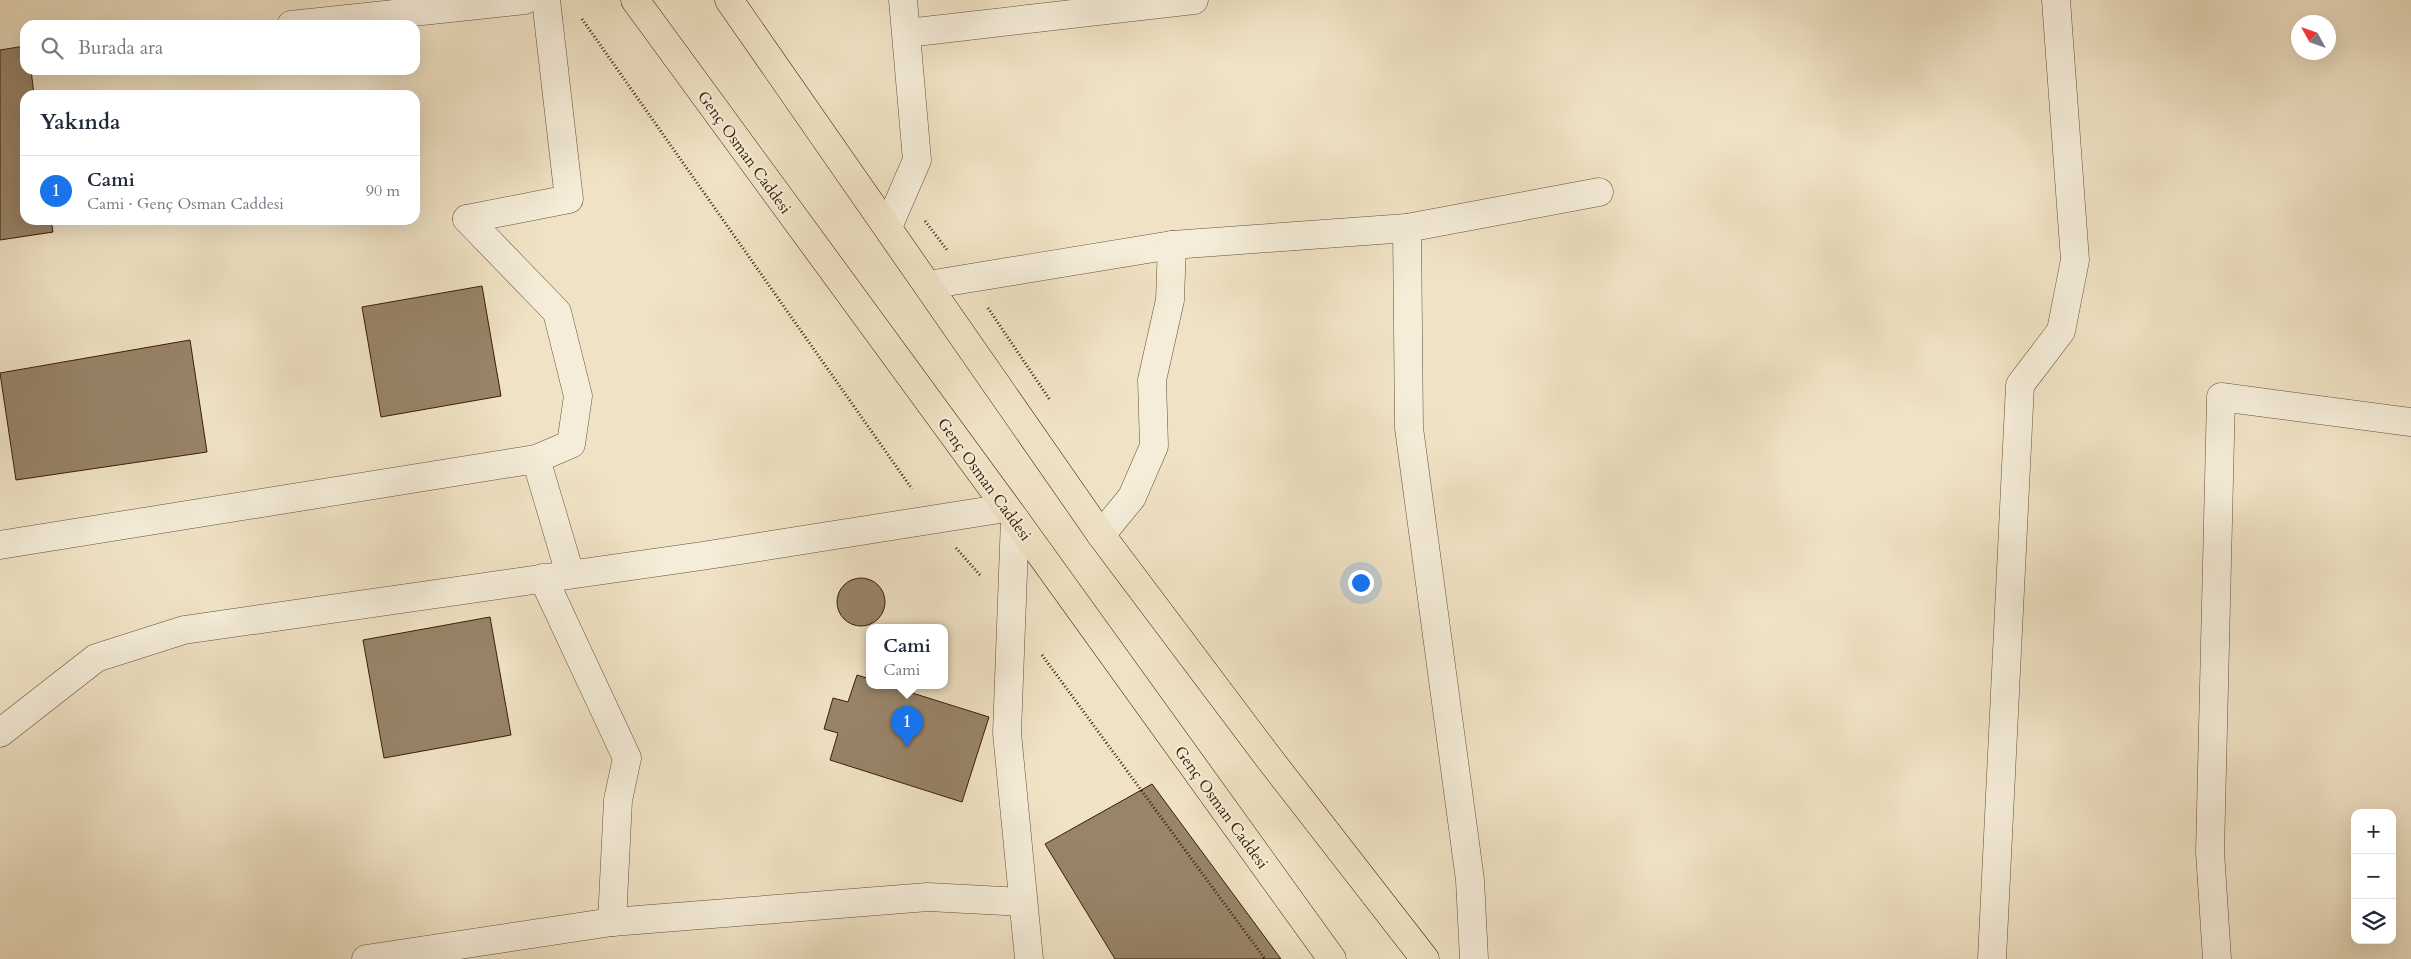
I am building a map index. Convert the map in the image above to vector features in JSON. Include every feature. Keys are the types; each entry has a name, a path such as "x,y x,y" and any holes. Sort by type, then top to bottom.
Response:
{"main road":[{"name":"Genç Osman Caddesi","path":"635,0 1011,513 1332,959"},
{"path":"729,0 1101,535 1268,757 1425,959"}],"street":[{"path":"338,20 525,0"},
{"path":"0,545 536,459 571,444 578,396 557,312 467,219 569,198 546,0"},
{"path":"888,227 917,160 903,0"},
{"path":"907,33 1194,0"},
{"path":"1992,959 2020,385 2061,331 2075,260 2056,0"},
{"path":"928,285 1172,245 1408,228 1599,192"},
{"path":"1408,228 1408,428 1470,880 1474,959"},
{"path":"1101,535 1132,497 1154,446 1152,380 1170,300 1172,245"},
{"path":"2217,959 2210,852 2221,397 2411,422"},
{"path":"536,459 570,574"},
{"path":"0,733 96,658 184,630 702,556 932,519 1011,513 1013,615 1007,733 1029,959"},
{"path":"543,578 627,758 618,800 612,922"},
{"path":"366,959 612,922 928,897 1022,902"}],"path":[{"path":"580,16 932,519 982,578"},
{"path":"1013,615 1265,959"}],"building":[{"path":"20,47 20,75 32,75 33,90 20,90 20,225 52,225 53,232 0,240 0,50"},
{"path":"482,286 501,396 381,417 362,307"},
{"path":"190,340 207,452 16,480 0,373"},
{"path":"861,578 870,580 878,585 884,597 883,611 878,619 870,624 861,626 852,624 844,619 839,611 837,602 839,593 844,585 852,580"},
{"path":"490,617 511,735 384,758 363,640"},
{"path":"857,675 866,678 866,689 900,689 989,717 962,802 830,760 838,733 824,729 833,698 848,702"},
{"path":"1152,784 1281,959 1115,959 1045,844"}],"place":[{"name":"Cami","path":"907,747"}]}
